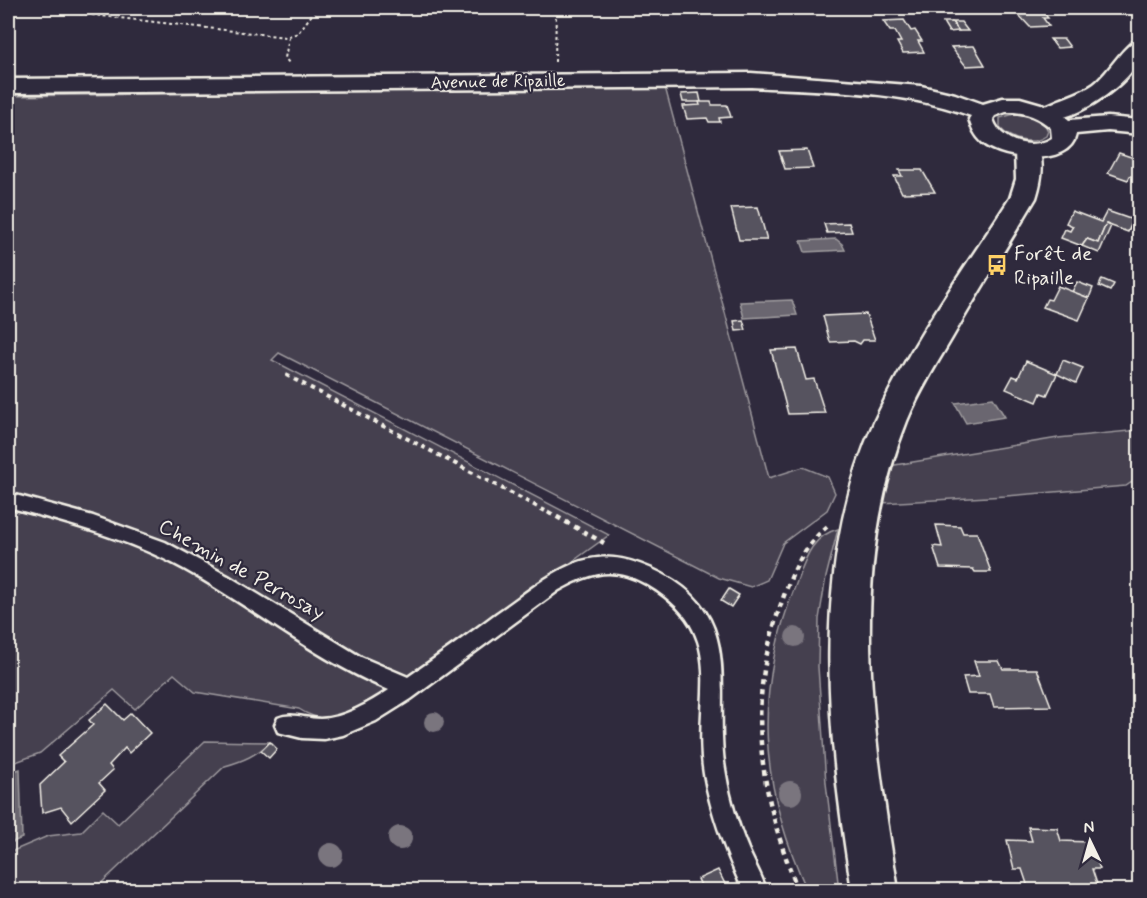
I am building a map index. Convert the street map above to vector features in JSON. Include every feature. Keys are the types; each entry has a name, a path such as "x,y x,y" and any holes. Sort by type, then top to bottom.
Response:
{"street":[{"path":"1056,121 1073,105 1101,90 1114,78 1140,45"},
{"name":"Avenue de Ripaille","path":"8,86 751,80 921,93 947,99 984,113"},
{"path":"1056,121 1065,138 1057,147 1042,151 1027,151 1009,147 989,136 981,122 984,113 993,107 1008,104 1030,107 1056,121 1140,127"},
{"path":"875,891 859,783 849,678 851,589 862,512 875,462 905,393 1023,198 1029,179 1027,151"}],"lane":[{"name":"Chemin de Perrosay","path":"8,500 47,509 144,541 225,584 302,629 367,672 386,681 410,687"},
{"path":"285,725 309,729 329,728 351,722 410,687 552,584 571,574 598,566 624,566 640,571 672,591 700,618 707,633 712,676 711,754 718,792 727,825 755,891"}],"path":[{"path":"32,8 283,37 297,34 317,8"},
{"path":"555,63 556,8"},
{"path":"286,375 601,540 624,566"},
{"path":"798,891 775,832 763,786 758,742 759,701 765,664 784,596 807,548 819,532 862,512"}],"shaded area":[{"path":"665,87 769,478 803,467 828,477 835,493 827,510 783,543 767,580 751,587 719,578 279,353 272,360 609,535 407,681 347,714 334,718 322,718 299,709 195,692 174,674 135,709 114,690 40,753 8,765 8,96"},
{"path":"1014,114 1038,120 1046,126 1048,131 1046,136 1028,141 1010,136 1000,128 1000,118"},
{"path":"836,239 845,250 805,252 801,241"},
{"path":"792,300 797,315 744,318 740,302"},
{"path":"993,398 1005,417 966,423 955,403"},
{"path":"1139,430 1139,477 1126,486 881,503 889,466 1058,438"},
{"path":"838,529 826,577 819,619 818,667 826,783 839,890 807,890 779,813 771,775 767,738 768,701 773,663 782,624 803,566 815,543 829,532"},
{"path":"205,741 270,742 249,757 225,766 94,890 8,890 8,853 48,836 81,832 103,810 118,824"},
{"path":"20,769 22,838 8,844 8,773"}],"building":[{"path":"1043,12 1048,18 1043,18 1049,26 1030,27 1017,13"},
{"path":"904,20 911,31 915,30 922,41 918,41 924,52 903,53 897,42 901,42 895,31 890,31 883,21"},
{"path":"943,22 952,22 959,31 949,32"},
{"path":"952,22 961,22 968,31 959,31"},
{"path":"1050,39 1064,39 1070,47 1057,48"},
{"path":"974,46 985,65 966,66 951,47"},
{"path":"699,93 701,102 683,102 681,94"},
{"path":"699,102 727,105 731,117 719,118 720,122 709,122 707,118 687,119 683,106 700,105"},
{"path":"807,150 813,168 785,169 779,151"},
{"path":"1119,153 1140,160 1140,179 1130,176 1128,180 1108,173"},
{"path":"899,170 922,170 935,192 902,193 894,176 902,176"},
{"path":"758,207 767,240 739,240 731,208"},
{"path":"1072,211 1101,222 1107,211 1133,220 1128,232 1106,224 1098,243 1087,239 1082,246 1061,238 1065,229 1070,231 1073,226 1066,223"},
{"path":"849,223 852,232 827,233 824,224"},
{"path":"1106,224 1111,226 1099,253 1082,246 1087,239 1098,243"},
{"path":"1102,279 1114,284 1110,291 1099,286"},
{"path":"1077,282 1093,288 1089,298 1072,292"},
{"path":"1058,286 1089,298 1079,320 1043,307 1047,299 1051,300"},
{"path":"866,314 875,340 863,340 860,344 854,341 830,342 823,316"},
{"path":"743,320 746,330 736,331 734,321"},
{"path":"797,349 806,380 814,379 825,413 788,414 771,350"},
{"path":"1063,360 1083,368 1076,383 1057,374"},
{"path":"1026,361 1057,374 1047,395 1041,393 1037,402 1006,389 1013,376 1018,378"},
{"path":"936,525 960,526 963,533 977,533 991,572 940,568 933,546 942,547"},
{"path":"729,589 739,595 731,607 721,601"},
{"path":"974,661 999,661 1003,669 1037,669 1051,706 994,707 990,694 968,694 963,677 979,676"},
{"path":"107,704 123,720 131,713 150,733 129,753 125,748 109,765 113,770 99,783 105,790 72,821 61,807 42,813 40,785 64,762 58,756 93,725 89,720"},
{"path":"270,742 277,749 269,758 261,751"},
{"path":"1028,827 1057,828 1061,841 1090,842 1100,869 1092,869 1099,890 1029,890 1022,869 1014,869 1007,840 1032,841"},
{"path":"718,870 728,890 703,890 698,879"}],"place":[{"name":"Forêt de Ripaille","path":"997,265"}]}
